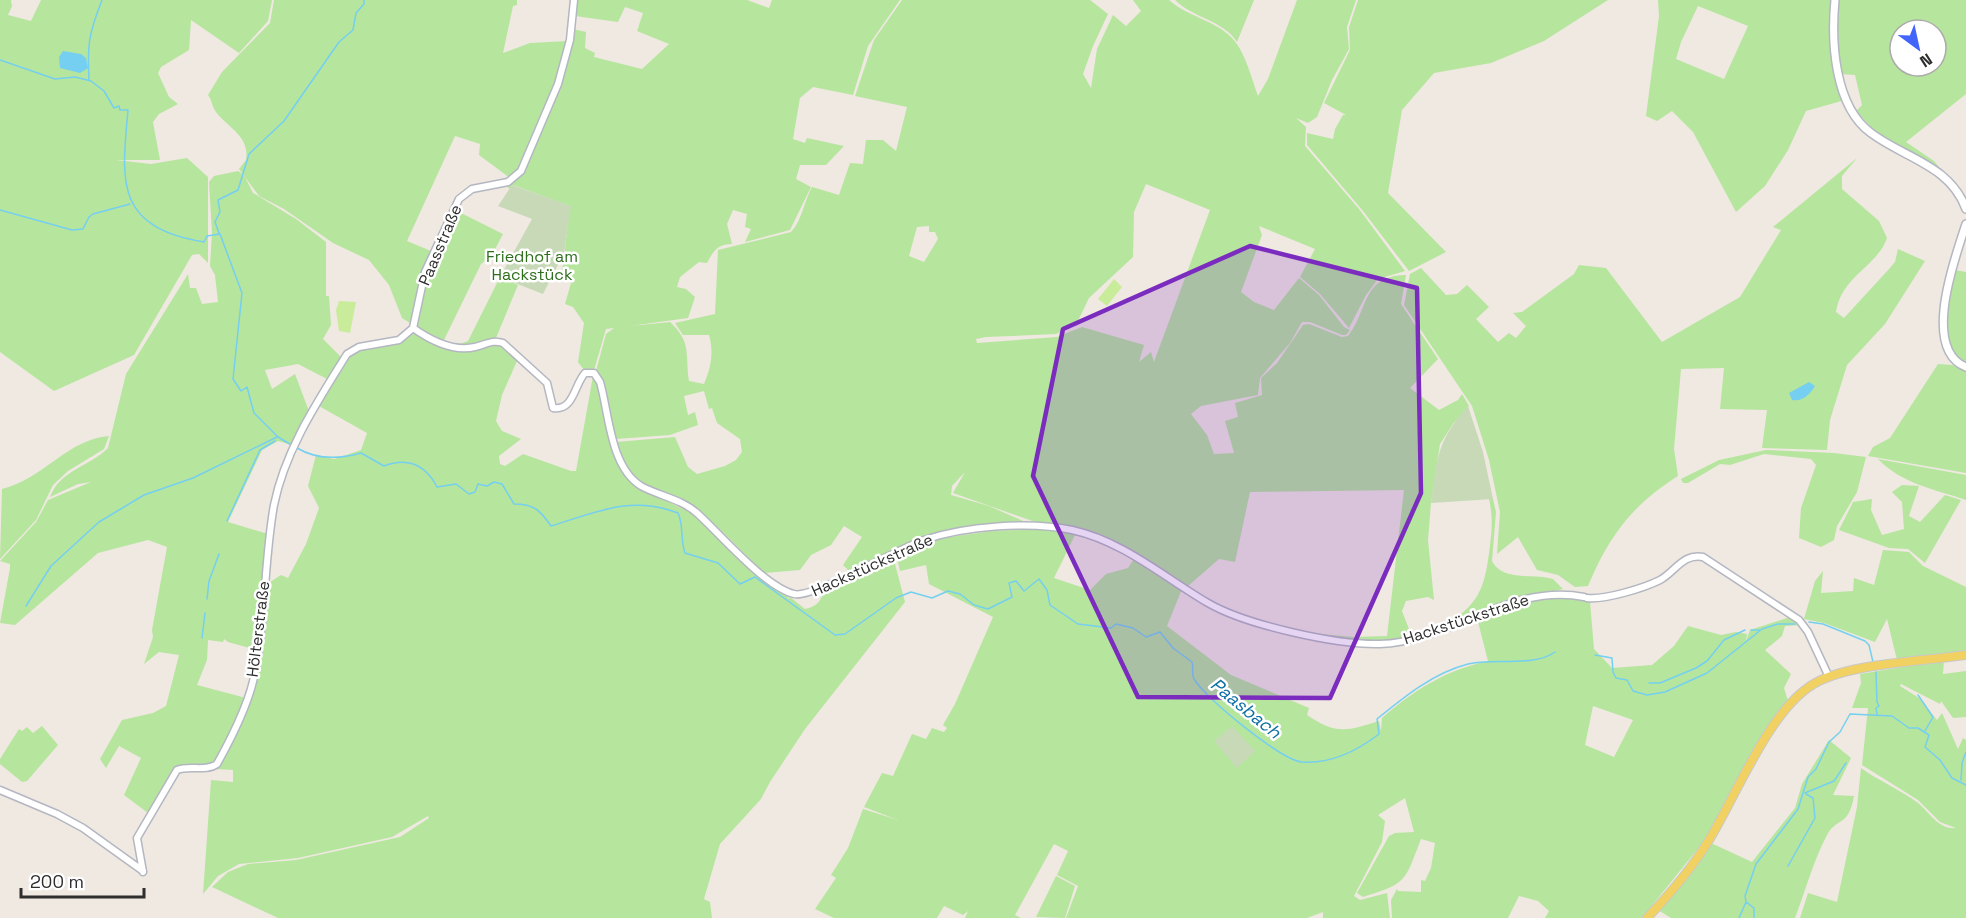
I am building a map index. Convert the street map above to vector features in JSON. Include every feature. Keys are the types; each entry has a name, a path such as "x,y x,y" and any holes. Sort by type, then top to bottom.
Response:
{"main road":[{"path":"1835,0 1833,50 1843,92 1858,117 1871,133 1947,179 1966,209"},
{"path":"1966,224 1955,257 1943,327 1944,342 1948,353 1966,367"},
{"path":"1647,918 1704,848 1785,709 1802,691 1830,676 1966,655"}],"street":[{"name":"Paasstraße","path":"413,328 425,272 459,199 472,189 508,182 521,171 558,84 570,40 574,0"},
{"name":"Hölterstraße","path":"0,790 57,814 83,828 143,872 137,838 162,790 177,770 216,765 249,693 262,628 266,555 275,503 294,446 347,354 359,347 399,340 413,328"},
{"name":"Hackstückstraße","path":"413,328 439,343 463,348 493,341 503,343 530,370 547,383 553,408 561,408 568,404 585,373 594,373 600,381 617,451 630,475 643,486 693,510 764,575 792,594 812,593 874,562 933,537 1032,526 1066,529 1091,536 1154,568 1217,608 1250,619 1334,640 1379,644 1405,641 1486,611 1541,595 1570,594 1586,597 1644,587 1661,579 1685,559 1695,555 1711,561 1799,620 1808,632 1830,676"}],"highlighted area":[{"path":"1250,246 1417,288 1421,493 1330,698 1138,697 1033,476 1063,329"}],"green space":[{"path":"0,0 11,0 12,6 8,15 31,21 41,0 272,0 268,21 239,53 191,20 189,50 161,67 158,73 169,97 178,104 159,114 153,122 160,160 116,160 151,164 187,158 208,177 208,263 199,254 192,255 134,355 54,391 0,352"},
{"path":"274,0 517,0 517,5 513,6 503,53 530,43 568,41 558,79 514,176 510,178 479,155 480,144 455,136 407,241 431,251 419,282 413,322 410,323 402,318 389,285 369,260 333,243 284,209 259,196 239,169 246,160 245,145 237,133 216,112 208,95 222,72 270,23"},
{"path":"576,0 747,0 769,8 772,0 900,0 868,46 853,95 813,87 800,98 793,139 805,143 807,138 844,146 826,165 800,165 796,179 811,187 790,230 745,242 751,229 745,227 747,214 733,210 727,224 732,244 720,247 707,263 699,262 680,277 677,287 686,289 695,297 688,318 630,326 670,322 685,343 689,381 704,384 711,360 709,335 683,335 675,323 715,314 718,250 791,232 798,222 812,187 839,195 850,163 863,164 866,140 883,140 896,151 907,107 855,96 874,40 902,0 1090,0 1108,14 1083,74 1091,88 1097,49 1113,15 1126,26 1141,11 1133,0 1169,0 1230,36 1244,56 1258,96 1268,79 1297,0 1356,0 1347,27 1349,49 1332,80 1317,117 1308,123 1296,118 1306,127 1305,146 1359,209 1405,271 1378,279 1366,295 1349,328 1320,294 1300,277 1315,249 1259,226 1262,235 1241,292 1254,302 1274,310 1299,278 1319,295 1344,327 1350,330 1346,335 1342,335 1310,322 1302,322 1290,343 1260,378 1258,395 1201,406 1191,414 1207,435 1214,454 1234,453 1225,421 1238,417 1235,403 1262,395 1261,378 1277,363 1303,325 1309,324 1342,337 1348,336 1373,288 1381,281 1391,277 1406,275 1401,304 1438,359 1410,388 1439,410 1458,400 1462,394 1469,406 1440,444 1428,540 1434,600 1428,597 1406,601 1402,611 1412,637 1379,642 1310,633 1354,637 1387,636 1404,490 1250,492 1235,562 1219,559 1187,587 1101,539 1041,524 953,493 965,472 952,486 951,495 989,506 1030,524 933,533 849,571 843,565 862,537 844,526 831,545 811,555 800,570 764,573 722,531 697,510 639,480 630,471 616,442 675,437 688,467 697,474 725,466 736,460 742,452 740,439 717,423 712,408 709,409 704,391 684,396 688,415 695,412 698,425 670,435 616,439 605,390 596,371 606,334 614,328 606,329 594,370 584,370 578,362 584,323 573,307 565,304 571,283 562,274 570,206 513,185 510,189 504,185 516,180 522,172 556,95 573,29 586,32 585,48 595,53 594,57 642,69 669,44 637,31 643,13 625,7 618,22 575,16","holes":["1146,184 1210,210 1154,362 1151,352 1139,362 1144,345 1082,327 1057,337 977,343 976,339 986,337 1056,334 1076,325 1089,298 1133,257 1134,212","929,226 929,232 935,232 938,239 924,262 909,256 917,227"]},
{"path":"1175,0 1254,0 1237,42 1224,29 1190,11"},
{"path":"1358,0 1608,0 1544,41 1491,63 1434,73 1402,110 1388,193 1446,252 1409,271 1363,211 1307,145 1307,133 1333,139 1335,129 1343,115 1346,115 1324,103 1350,50 1349,27"},
{"path":"1658,0 1833,0 1831,26 1845,100 1806,111 1788,150 1765,186 1736,212 1693,132 1672,111 1657,121 1646,116 1659,16","holes":["1698,6 1748,26 1724,79 1676,59 1681,42"]},
{"path":"1837,0 1966,0 1966,94 1906,142 1934,161 1944,173 1876,132 1856,111 1862,105 1855,75 1840,74 1837,56"},
{"path":"1857,158 1842,176 1842,189 1879,221 1887,238 1876,257 1845,289 1836,312 1844,318 1895,262 1898,249 1925,261 1885,324 1847,365 1830,420 1827,450 1762,448 1767,410 1720,409 1724,368 1681,369 1674,449 1678,476 1647,498 1624,523 1604,552 1588,586 1575,587 1558,575 1537,570 1518,537 1497,554 1500,512 1489,460 1472,406 1404,305 1410,274 1421,268 1446,295 1457,294 1467,285 1489,307 1476,319 1498,342 1509,333 1516,338 1526,326 1513,313 1522,312 1574,274 1579,265 1606,268 1662,342 1740,297 1781,230 1773,227"},
{"path":"238,171 244,175 253,193 296,219 326,242 326,296 329,296 331,325 323,339 342,358 329,380 298,364 265,370 272,389 295,374 310,414 292,445 278,441 262,450 228,522 268,534 257,650 224,639 223,642 208,640 207,660 197,685 246,698 217,762 184,765 174,769 148,813 124,795 141,758 119,746 106,768 100,759 122,720 153,713 166,706 179,655 159,652 144,664 153,637 152,630 167,547 148,540 98,553 15,625 0,623 10,564 0,561 36,522 48,500 91,482 78,484 50,497 55,488 68,475 108,448 126,374 188,274 190,288 196,288 202,304 218,302 215,275 210,266 212,233 209,182 214,176"},
{"name":"Friedhof am Hackstück","path":"512,185 571,206 564,253 543,294 500,277 532,219 498,206"},
{"path":"455,210 503,234 492,255 481,264 443,342 419,329 417,318 423,287"},
{"path":"1955,270 1966,272 1966,364 1949,346 1946,334 1947,308"},
{"path":"500,277 518,285 496,338 468,346 447,343 460,344 468,341"},
{"path":"1114,279 1122,287 1107,306 1098,299"},
{"path":"339,301 356,302 350,333 339,331 336,310"},
{"path":"415,333 442,346 459,350 477,349 494,344 507,351 517,361 502,395 496,421 502,431 521,439 499,456 500,464 505,466 523,454 576,471 593,376 599,384 619,461 641,489 696,515 710,531 789,595 788,599 790,597 805,609 813,607 818,602 824,589 891,557 894,560 905,602 805,729 761,799 720,844 704,899 710,902 712,918 278,918 212,887 228,872 248,864 296,860 400,837 429,818 428,816 392,837 298,858 239,864 218,876 203,894 211,780 233,782 233,770 216,769 251,693 267,584 281,575 288,578 306,544 319,508 308,486 316,455 334,459 361,450 367,433 319,406 354,351 405,338"},
{"path":"1938,364 1952,365 1966,371 1966,473 1868,456 1873,447 1890,438"},
{"path":"1468,406 1483,452 1493,499 1431,503 1437,462 1444,440"},
{"path":"109,436 104,449 68,471 53,485 36,520 0,559 2,489 30,477 81,444"},
{"path":"1766,450 1866,457 1857,492 1837,526 1834,540 1821,547 1799,538 1801,508 1816,465 1811,459 1764,454 1730,465 1720,464 1688,483 1683,483 1681,479 1719,460"},
{"path":"1878,459 1966,475 1966,500 1908,480"},
{"path":"1902,485 1919,486 1909,516 1920,522 1945,495 1961,500 1925,563 1908,549 1889,548 1839,530 1853,502 1872,499 1871,510 1882,535 1904,529 1902,502 1892,492"},
{"path":"1489,499 1493,499 1496,512 1492,561 1497,568 1519,576 1553,579 1563,589 1498,604 1447,624 1468,608 1480,591 1491,534 1492,517"},
{"path":"1047,529 1076,533 1054,578 1090,590 1106,574 1128,568 1134,559 1182,589 1167,626 1231,675 1309,708 1307,715 1334,728 1350,729 1379,721 1381,731 1382,718 1431,682 1458,670 1488,661 1477,618 1519,604 1561,598 1590,602 1594,649 1612,668 1652,665 1674,646 1688,626 1721,635 1736,632 1747,634 1746,641 1750,630 1790,617 1798,621 1800,625 1785,626 1782,636 1765,650 1791,674 1784,688 1788,701 1770,724 1704,841 1642,918 1545,918 1549,911 1538,901 1519,896 1508,918 1392,918 1391,900 1397,889 1398,891 1421,892 1421,880 1425,881 1431,868 1435,843 1421,839 1407,873 1396,884 1363,897 1357,893 1389,836 1395,833 1414,832 1405,798 1378,815 1385,821 1382,842 1354,896 1360,900 1387,893 1390,918 1323,918 1323,912 1307,918 1066,918 1078,886 1057,875 1068,851 1054,844 1015,915 1021,918 965,918 968,911 963,915 944,906 937,918 834,918 815,909 836,878 831,875 848,848 863,809 898,820 864,807 882,773 893,776 912,734 926,739 932,728 944,732 947,728 943,725 955,704 993,617 929,584 926,565 900,571 896,554 934,539 993,531","holes":["1593,706 1633,720 1614,757 1585,745"]},
{"path":"1883,550 1909,552 1923,566 1966,587 1966,651 1897,660 1887,619 1875,642 1824,623 1804,619 1815,581 1823,571 1821,593 1853,591 1854,578 1874,585"},
{"path":"1944,660 1943,674 1966,671 1966,717 1953,718 1941,701 1940,704 1901,684 1900,686 1919,698 1937,720 1942,713 1958,749 1963,738 1966,740 1966,918 1800,918 1808,893 1837,902 1857,807 1861,768 1911,798 1940,824 1956,828 1940,822 1918,800 1862,765 1868,708 1852,708 1861,683 1860,674"},
{"path":"42,726 58,745 27,781 22,782 0,764 0,759 19,729 22,731 27,727 33,733"},
{"path":"1232,726 1255,751 1237,768 1214,741"},
{"path":"1829,740 1851,758 1833,795 1854,796 1845,818 1834,826 1821,847 1795,918 1671,918 1658,910 1699,862 1711,843 1752,862 1795,808 1802,784"},
{"path":"1056,876 1075,886 1065,918 1036,917"}],"water":[{"path":"63,51 81,54 86,58 88,68 80,73 60,68 59,57"},
{"path":"1809,382 1815,386 1808,394 1803,399 1792,400 1789,393"}],"waterway":[{"path":"89,80 90,39 102,0"},
{"path":"219,233 215,222 220,212 218,200 238,190 249,154 284,121 339,42 353,30 356,13 364,4 364,0"},
{"name":"Paasbach","path":"0,60 55,79 75,77 91,81 104,91 114,108 119,106 120,110 128,110 125,178 130,196 138,212 153,225 174,235 204,242 207,236 220,234 242,293 233,379 241,391 247,387 254,413 278,437 293,446"},
{"path":"0,210 72,230 83,229 93,214 130,204"},
{"path":"26,606 51,566 99,522 144,495 193,478 277,437"},
{"path":"227,521 260,450 275,441"},
{"name":"Paasbach","path":"297,448 312,455 329,457 361,453 384,466 401,462 415,464 427,473 437,487 456,484 469,494 475,492 478,484 487,486 494,482 502,484 514,504 527,505 536,509 551,526 599,511 629,506 645,505 678,513 685,553 718,563 740,584 755,577 835,635 845,634 896,598 911,592 932,598 948,591 960,594 974,605 988,609 1012,597 1009,583 1016,581 1024,591 1039,579 1047,590 1050,605 1078,624 1111,628 1116,624 1133,628 1146,637 1160,632 1173,648 1192,662 1194,679 1227,713 1278,751 1302,762 1333,759 1362,746 1379,734 1377,719 1408,694 1443,673 1478,662 1525,661 1547,657 1555,652"},
{"path":"207,599 209,581 219,554"},
{"path":"202,638 205,613"},
{"name":"Paasbach","path":"1809,622 1823,624 1865,641 1869,645 1873,662"},
{"name":"Paasbach","path":"1595,655 1612,658 1616,678 1627,680 1633,691 1647,695 1665,692 1707,673 1762,629 1778,624 1795,624"},
{"path":"1649,683 1660,683 1696,668 1707,661 1724,640 1745,630"},
{"name":"Paasbach","path":"1751,630 1759,630"},
{"name":"Paasbach","path":"1876,672 1879,706 1876,708 1877,714"},
{"path":"1918,695 1933,717 1925,731"},
{"path":"1739,918 1746,902 1745,896 1756,864 1798,809 1808,777 1816,769 1829,742 1840,732 1850,714 1892,716 1909,728 1918,728 1929,735 1925,747 1940,760 1952,778 1966,785"},
{"path":"1961,780 1962,763 1966,752"},
{"path":"1805,793 1834,781 1846,763"},
{"path":"1788,866 1815,818 1813,798 1806,794"},
{"path":"1746,902 1754,908 1754,918"}]}
